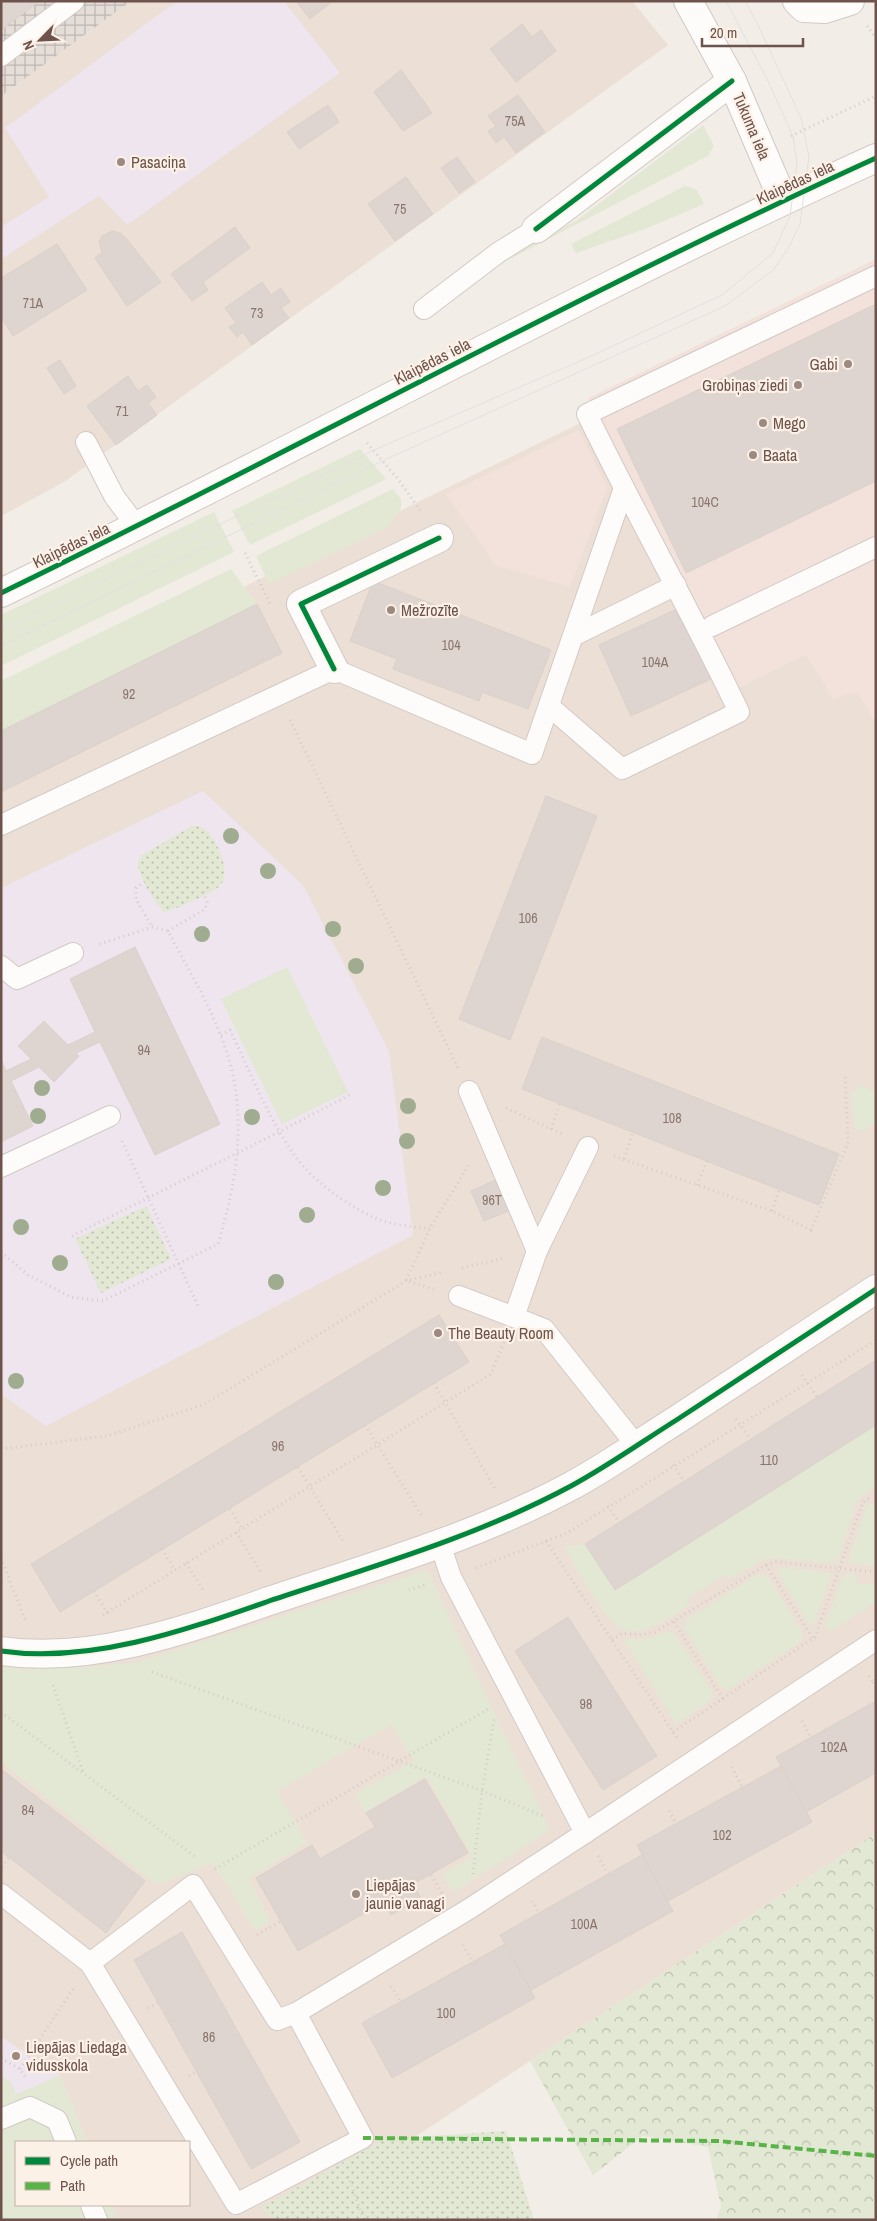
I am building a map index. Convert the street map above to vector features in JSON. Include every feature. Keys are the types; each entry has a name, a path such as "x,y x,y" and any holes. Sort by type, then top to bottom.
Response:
{"street":[{"name":"Tukuma iela","path":"688,1 732,81 783,200"},
{"path":"801,4 825,9 850,1"},
{"path":"536,229 732,81"},
{"name":"Klaipēdas iela","path":"1,593 137,528 444,368 783,200 876,158"},
{"path":"334,669 301,604 440,538"},
{"path":"1,1651 38,1655 127,1646 440,1544 511,1515 572,1485 785,1350 876,1289"}],"lane":[{"path":"1,56 74,1"},
{"path":"424,309 499,252 536,229"},
{"path":"549,706 622,769 739,712 676,585 587,414 876,276"},
{"path":"86,442 114,496 137,528"},
{"path":"1,826 334,669 532,754 624,488"},
{"path":"712,626 876,548"},
{"path":"573,636 676,585"},
{"path":"1,966 17,980 73,953"},
{"path":"469,1091 537,1251"},
{"path":"1,1167 110,1116"},
{"path":"514,1317 537,1251 588,1146"},
{"path":"459,1296 544,1329 636,1445"},
{"path":"440,1544 451,1577 504,1699 585,1833"},
{"path":"90,1963 193,1885 277,2020 296,2013 469,1909 876,1640"},
{"path":"1,1894 90,1963 236,2204 363,2138 296,2013"},
{"path":"1,2119 30,2107 57,2120 66,2141"},
{"path":"91,2206 97,2220"}],"path":[{"path":"787,138 876,96"},
{"path":"367,443 398,479 440,538"},
{"path":"278,695 469,1091 588,1146 772,1211 811,1230 848,1143 845,1075"},
{"path":"149,879 136,888 136,899 152,927"},
{"path":"73,953 152,927 168,931 205,909 208,902 203,890"},
{"path":"1,1252 28,1276 71,1297 103,1300 218,1244 231,1202 239,1152 237,1105 232,1072 221,1036 168,931"},
{"path":"221,1036 230,1030 279,1132 296,1158 330,1191 374,1218 412,1227 430,1228"},
{"path":"72,1236 351,1094"},
{"path":"551,1129 560,1103"},
{"path":"110,1116 180,1263 199,1308"},
{"path":"624,1159 633,1132"},
{"path":"406,1281 430,1228 488,1135"},
{"path":"697,1185 707,1161"},
{"path":"772,1211 779,1190"},
{"path":"1,1449 108,1436 203,1406 406,1281 537,1251"},
{"path":"406,1281 459,1296"},
{"path":"100,1617 491,1374 514,1317"},
{"path":"434,1384 511,1515"},
{"path":"365,1426 440,1544"},
{"path":"298,1467 360,1571"},
{"path":"673,1732 815,1637 863,1502 868,1498"},
{"path":"230,1509 242,1528"},
{"path":"236,1532 278,1598"},
{"path":"546,1541 693,1762"},
{"path":"162,1549 175,1570"},
{"path":"612,1640 623,1633 638,1635 655,1632 766,1565 776,1562 876,1572"},
{"path":"766,1565 813,1639"},
{"path":"674,1622 723,1699"},
{"path":"152,1672 482,1791 585,1833"},
{"path":"873,1682 876,1687"},
{"path":"193,1885 213,1870 504,1699"},
{"path":"469,1909 482,1791 504,1699"},
{"path":"1,1712 213,1870 218,1878"},
{"path":"803,1723 811,1738"},
{"path":"734,1770 742,1787"},
{"path":"668,1810 676,1824"},
{"path":"4,1864 9,1857"},
{"path":"600,1860 608,1874"},
{"path":"531,1899 539,1913"},
{"path":"252,1937 280,1921"},
{"path":"466,1949 473,1962"},
{"path":"20,2069 90,1963"},
{"path":"393,1990 401,2002"},
{"path":"339,2151 364,2220"}],"shaded area":[{"path":"1,1 131,1 1,96"},
{"path":"131,1 632,1 668,45 64,482 1,516 1,96"},
{"name":"Pasaciņa","path":"177,1 284,1 340,73 127,225 99,196 1,259 1,227 49,197 5,128"},
{"path":"876,259 876,718 873,719 858,691 833,699 806,654 735,689 588,398"},
{"path":"597,415 735,689 806,654 833,698 858,691 873,718 876,718 876,1833 289,2220 118,2220 112,2206 190,2206 190,2141 87,2141 60,2075 1,2037 1,705"},
{"path":"579,430 607,488 570,587 495,565 446,494"},
{"path":"203,791 303,885 389,1051 413,1235 46,1426 1,1394 1,888"},
{"name":"Liepājas Liedaga vidusskola","path":"1,2037 60,2075 1,2101"}],"green space":[{"path":"703,125 714,146 708,156 504,262 502,256 576,221"},
{"path":"685,186 697,190 704,204 645,229 576,253 571,244"},
{"path":"360,449 386,479 250,545 232,511"},
{"path":"393,489 401,499 401,508 388,527 269,584 256,556"},
{"path":"214,512 234,552 1,666 1,615"},
{"path":"231,569 257,604 1,731 1,681"},
{"path":"192,826 205,829 213,838 220,851 224,867 223,881 220,886 209,893 164,912 143,881 138,861 142,855"},
{"path":"287,967 348,1092 282,1124 221,999"},
{"path":"860,1086 876,1092 876,1123 861,1131 855,1128 851,1094"},
{"path":"146,1206 171,1259 101,1293 75,1239"},
{"path":"876,1425 876,1487 863,1495 857,1502 838,1559 831,1563 772,1558 762,1560 728,1580 725,1575 686,1599 689,1605 657,1625 649,1629 631,1631 622,1629 615,1624 599,1605 564,1547 585,1544 615,1590"},
{"path":"871,1503 876,1510 876,1566 850,1563 848,1561 867,1506"},
{"path":"779,1567 830,1573 831,1576 814,1625 809,1625 777,1572"},
{"path":"427,1570 550,1830 454,1892 442,1874 472,1856 426,1776 365,1812 355,1794 414,1761 391,1725 277,1791 307,1843 249,1878 270,1922 255,1931 213,1863 157,1885 1,1762 1,1664 25,1670 135,1663"},
{"path":"758,1574 768,1576 803,1634 801,1642 727,1690 720,1686 684,1628 686,1620"},
{"path":"847,1574 856,1574 860,1584 868,1585 876,1581 876,1602 829,1632 825,1625 842,1577"},
{"path":"668,1631 675,1634 713,1693 710,1701 676,1724 623,1639 647,1638"},
{"path":"876,1833 876,2220 716,2220 721,2207 708,2147 643,2136 593,2175 530,2061"},
{"path":"60,2075 87,2141 15,2141 15,2206 112,2206 118,2220 1,2220 1,2076 12,2083 15,2091 14,2095"},
{"path":"506,2131 534,2220 276,2220 260,2208 385,2139"}],"building":[{"path":"1,1 40,1 1,30"},
{"path":"296,1 333,1 310,19"},
{"path":"522,24 532,37 541,30 556,51 516,82 490,49"},
{"path":"401,70 432,113 403,131 374,92"},
{"path":"518,95 545,132 516,153 504,137 496,143 488,131 496,126 488,116"},
{"path":"328,105 339,122 299,149 287,132"},
{"path":"457,157 475,182 459,193 441,168"},
{"path":"406,177 433,214 395,241 368,204"},
{"path":"235,227 250,248 203,282 208,290 192,301 171,274"},
{"path":"112,231 120,233 125,237 161,282 127,306 95,258 102,252 99,242 102,236"},
{"path":"57,244 87,290 13,336 1,317 1,278"},
{"path":"262,282 271,295 281,288 290,302 281,308 289,318 252,345 243,332 237,337 229,327 236,323 225,308"},
{"name":"Baata","path":"876,304 876,481 686,573 617,429"},
{"path":"60,360 76,386 64,394 47,368"},
{"path":"128,376 138,391 147,385 156,397 148,403 157,415 116,445 87,406"},
{"path":"373,581 551,650 528,709 482,692 479,701 393,669 397,659 350,641"},
{"path":"257,604 282,653 1,792 1,731"},
{"path":"679,608 711,679 631,716 599,645"},
{"path":"546,796 597,816 510,1040 459,1019"},
{"path":"135,947 220,1124 155,1155 100,1042 76,1053 79,1056 54,1082 39,1067 11,1081 33,1126 1,1142 1,1060 6,1071 31,1059 18,1046 44,1021 68,1045 95,1032 70,979"},
{"path":"542,1037 839,1154 819,1205 522,1089"},
{"path":"500,1178 513,1209 484,1221 471,1191"},
{"path":"439,1315 469,1362 60,1612 31,1564"},
{"path":"876,1360 876,1425 615,1590 585,1544"},
{"path":"568,1617 657,1756 603,1790 515,1651"},
{"path":"876,1701 876,1773 806,1812 776,1757"},
{"path":"781,1766 812,1822 668,1901 637,1845"},
{"path":"1,1769 145,1881 106,1933 1,1851"},
{"path":"425,1779 468,1853 413,1884 421,1898 391,1915 384,1902 298,1951 256,1878 312,1845 320,1859 375,1827 366,1813"},
{"path":"642,1855 673,1911 531,1990 500,1935"},
{"path":"182,1932 300,2142 251,2169 134,1960"},
{"path":"505,1944 535,1998 392,2078 362,2023"}],"tram line":[{"path":"1,630 374,450 587,358 722,295 773,253 790,216 797,164 793,136 767,79 726,1"},
{"path":"1,646 382,461 725,306 773,270 788,249 800,224 809,157 801,118 745,1"}],"marked path":[{"path":"363,2138 719,2141 876,2156"}],"cycle path":[{"path":"536,229 732,81"},
{"path":"1,593 655,263 876,158"},
{"path":"334,669 301,604 439,538"},
{"path":"1,1651 35,1654 69,1653 138,1642 205,1623 423,1550 498,1521 571,1486 598,1470 876,1289"}],"place":[{"name":"Pasaciņa","path":"121,162"},
{"name":"Gabi","path":"848,364"},
{"name":"Grobiņas ziedi","path":"798,385"},
{"name":"Mego","path":"763,423"},
{"name":"Baata","path":"753,455"},
{"name":"Mežrozīte","path":"391,610"},
{"name":"The Beauty Room","path":"438,1333"},
{"name":"Liepājas jaunie vanagi","path":"356,1894"},
{"name":"Liepājas Liedaga vidusskola","path":"16,2056"}]}
